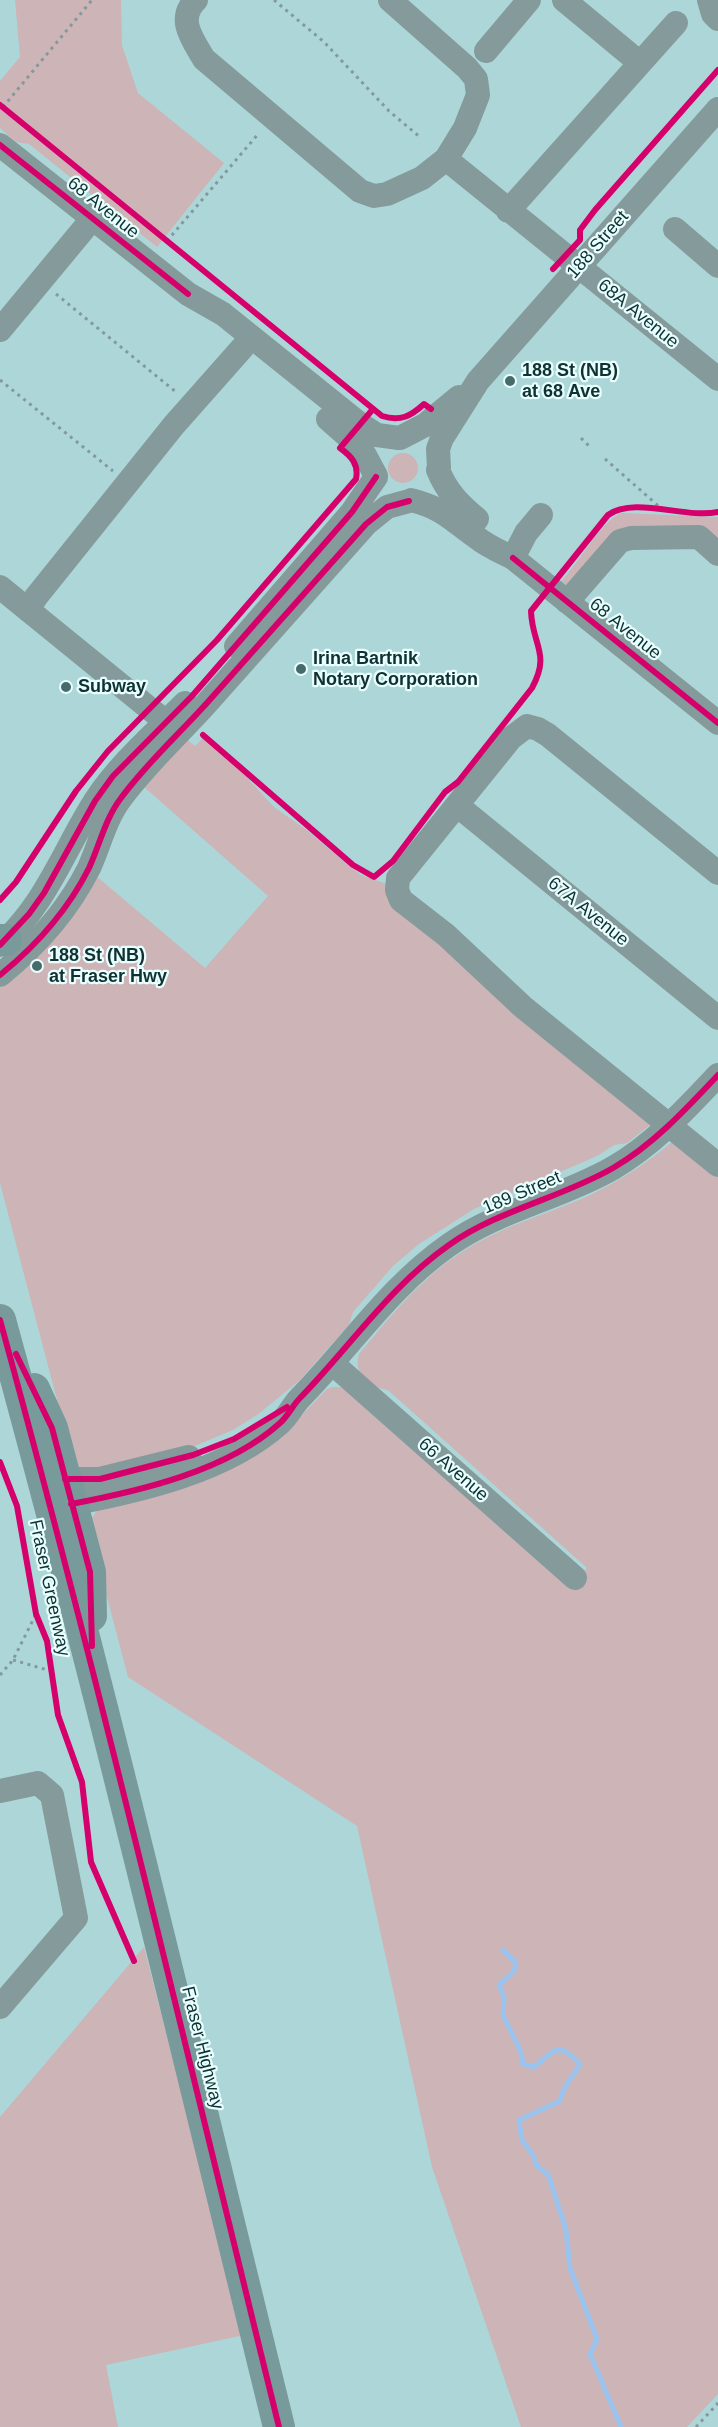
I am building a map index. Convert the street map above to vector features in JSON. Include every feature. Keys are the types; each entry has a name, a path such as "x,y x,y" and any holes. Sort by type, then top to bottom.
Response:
{"main road":[{"name":"Fraser Highway","path":"1,1323 52,1428 90,1572 93,1676"},
{"name":"Fraser Highway","path":"1,1323 191,2062 279,2427"},
{"path":"36,1454 65,1502 68,1491"}],"street":[{"path":"196,0 187,14 186,22 188,32 204,59 360,191 374,196 387,194 422,178 446,159 465,128 478,95 476,79 467,68 390,0"},
{"path":"486,51 529,0"},
{"path":"564,0 640,63"},
{"path":"708,0 713,14 718,19"},
{"path":"508,211 676,23"},
{"name":"188 Street","path":"400,438 425,425 478,381 718,109"},
{"name":"68 Avenue","path":"0,145 188,294 223,314 360,424 377,435 400,438"},
{"name":"68A Avenue","path":"446,159 718,379"},
{"path":"0,330 92,219"},
{"path":"675,229 718,266"},
{"name":"68 Avenue","path":"188,294 214,323 350,436 361,447 376,476"},
{"path":"28,610 174,425 243,347"},
{"name":"188 Street","path":"439,469 438,448 442,438 478,381"},
{"path":"2,942 44,892 113,776 175,725 366,524 387,507 421,497 430,490 439,469 436,457 427,444 412,438 400,438 389,442 381,450 376,461 376,476 381,488 390,496 410,500"},
{"name":"68 Avenue","path":"439,469 444,487 455,501 486,528 513,558 718,723"},
{"path":"0,975 56,920 90,866 109,817 175,725 192,696 352,512 376,476"},
{"name":"68 Avenue","path":"410,500 446,512 477,538 513,558"},
{"path":"513,558 526,533 541,515"},
{"path":"567,602 620,541 632,538 699,537 718,554"},
{"path":"2,594 28,610 175,725"},
{"path":"718,873 538,729 527,726 511,738 398,878 397,890 401,900 446,935 524,1007 718,1165"},
{"name":"67A Avenue","path":"458,806 718,1018"},
{"name":"189 Street","path":"68,1491 164,1481 199,1470 240,1451 283,1420 297,1401 406,1280 451,1244 480,1227 613,1168 641,1149 669,1125 718,1075"},
{"name":"66 Avenue","path":"332,1363 575,1578"},
{"path":"0,1791 38,1783 52,1795 76,1917 0,2007"}],"path":[{"path":"3,107 92,0"},
{"path":"274,0 324,42 389,111 421,138"},
{"path":"167,241 271,118"},
{"path":"158,234 176,248"},
{"path":"47,288 183,397"},
{"path":"0,380 119,477"},
{"path":"581,438 589,446"},
{"path":"605,459 663,510"},
{"path":"654,510 674,512"},
{"path":"0,1675 13,1660 36,1614"},
{"path":"13,1660 51,1671"},
{"path":"696,2427 718,2403"}],"shaded area":[{"path":"15,0 121,0 122,45 138,93 224,163 157,247 29,144 16,142 0,128 0,81 20,57"},
{"path":"403,453 409,454 417,462 417,474 409,482 403,483 397,482 389,474 388,468 389,462 397,454"},
{"path":"622,513 718,517 718,542 619,532 566,585 561,581 607,523"},
{"path":"203,738 240,770 274,807 308,831 361,875 390,885 650,1125 627,1143 614,1145 597,1156 474,1209 419,1244 393,1266 353,1312 349,1325 299,1381 257,1415 233,1430 185,1450 102,1473 79,1469 72,1457 0,1183 0,988 16,977 95,875 205,968 268,896 144,787 186,739 195,746"},
{"path":"673,1141 718,1172 718,2394 687,2427 521,2427 432,2167 357,1826 128,1677 91,1536 90,1521 98,1509 299,1418 327,1389 345,1387 367,1410 569,1588 587,1568 389,1391 366,1382 359,1371 358,1358 405,1300 444,1264 490,1236 600,1190 643,1164"},
{"path":"144,1947 244,2335 106,2365 118,2427 0,2427 0,2117"}],"waterway":[{"path":"503,1950 516,1963 514,1971 499,1985 504,1997 503,2015 521,2052 523,2064 534,2067 557,2050 566,2052 580,2064 566,2085 560,2101 519,2120 522,2140 533,2155 537,2166 548,2174 566,2230 570,2268 597,2339 590,2354 621,2427"}],"cycle path":[{"path":"553,269 580,240 580,230 595,210 718,70"},
{"path":"0,105 382,416 405,417 424,404 431,409"},
{"path":"0,145 188,294"},
{"path":"0,900 16,882 76,791 108,751 217,640 356,479 357,474 353,461 340,448 373,409"},
{"path":"0,945 29,914 44,893 95,801 113,776 192,696 352,512 376,477"},
{"path":"0,975 39,939 71,898 89,868 111,814 141,773 206,704 366,524 387,507 409,501"},
{"path":"203,735 353,865 374,877 393,861 445,792 458,782 532,688 540,666 540,657 531,611 608,515 632,508 691,513 718,512"},
{"path":"513,558 718,723"},
{"path":"71,1504 125,1493 181,1477 235,1454 259,1440 283,1420 297,1401 389,1298 428,1261 449,1245 488,1222 572,1188 628,1159 669,1125 718,1075"},
{"name":"Fraser Greenway","path":"0,1320 109,1734 279,2427"},
{"path":"16,1354 52,1428 90,1572 92,1646"},
{"path":"65,1479 100,1479 193,1455 234,1439 287,1407"},
{"name":"Fraser Greenway","path":"0,1462 17,1506 36,1614 47,1641 58,1715 82,1782 91,1862 134,1961"}],"place":[{"name":"188 St (NB) at 68 Ave","path":"510,381"},
{"name":"Irina Bartnik Notary Corporation","path":"301,669"},
{"name":"Subway","path":"66,687"},
{"name":"188 St (NB) at Fraser Hwy","path":"37,966"}]}
